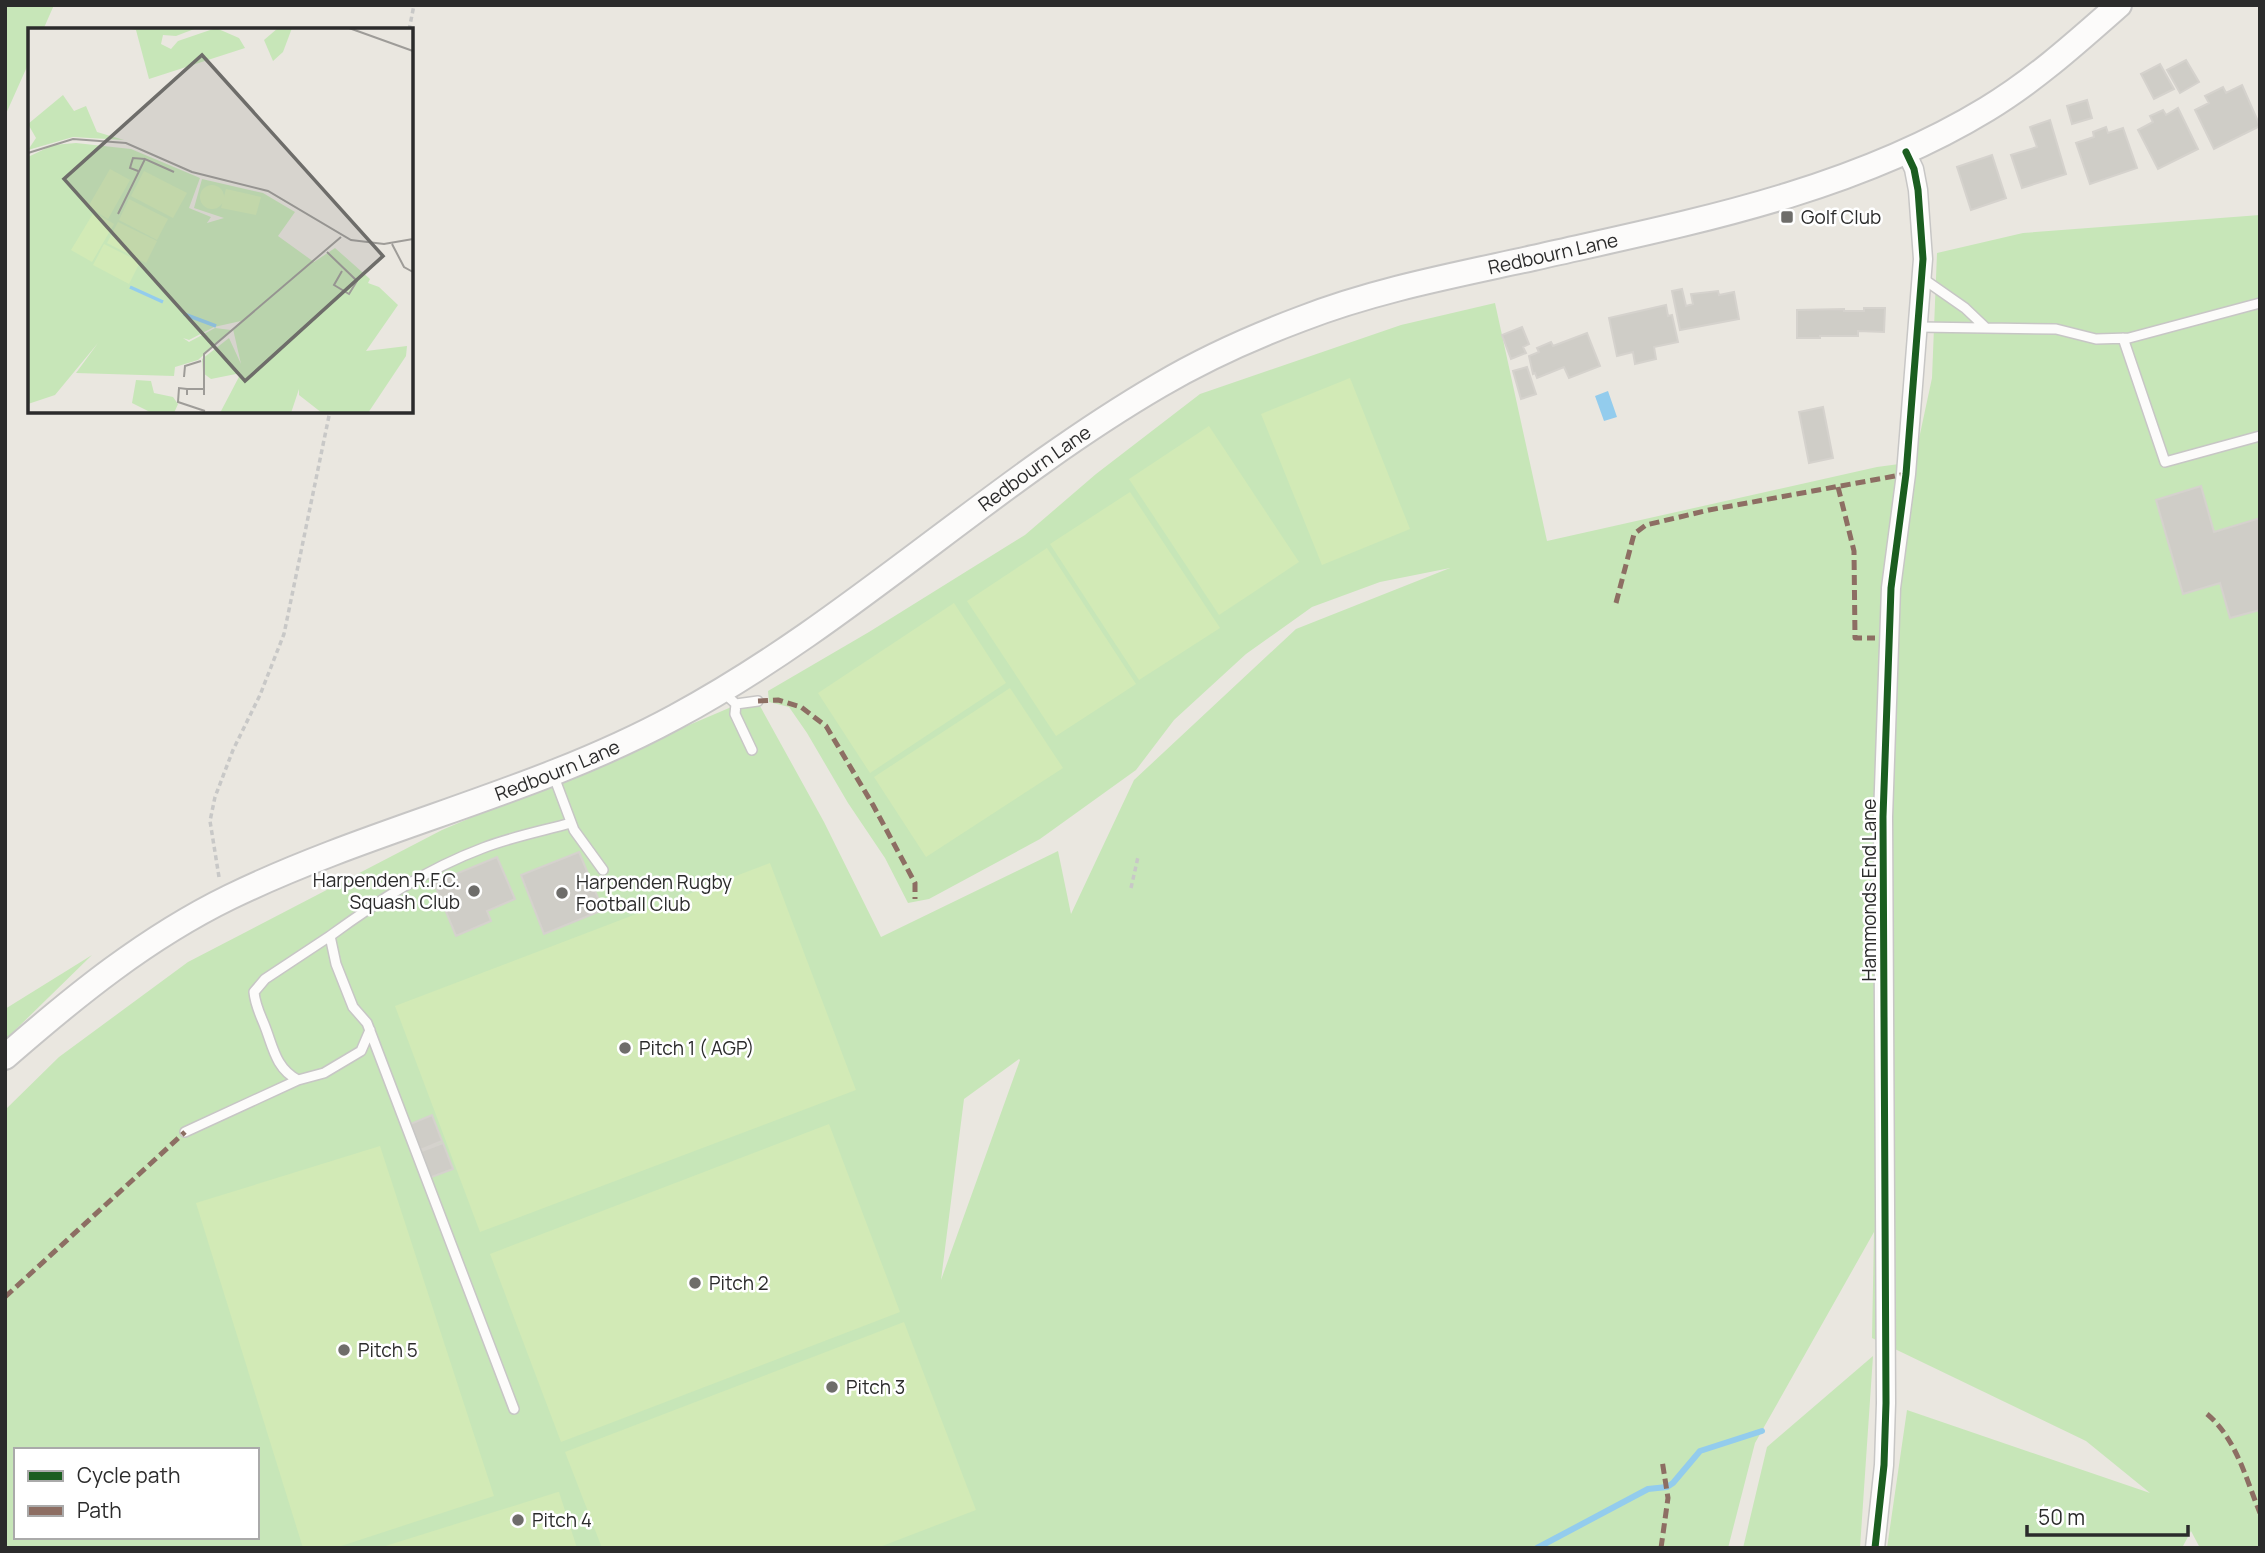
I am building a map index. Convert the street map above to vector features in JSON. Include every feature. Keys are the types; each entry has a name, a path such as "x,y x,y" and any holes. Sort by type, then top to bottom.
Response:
{"main road":[{"name":"Redbourn Lane","path":"5,1057 121,961 223,900 368,838 604,752 671,719 729,697 765,663 1093,426 1161,384 1216,355 1305,317 1390,292 1753,207 1849,175 1906,152 1987,109 2056,61 2119,5"}],"street":[{"name":"Hammonds End Lane","path":"1875,1548 1884,1465 1886,1403 1883,817 1891,588 1906,474 1923,259 1918,190 1914,169 1906,152"}],"lane":[{"path":"1922,278 1965,308 1985,327"},
{"path":"1919,327 2056,329 2096,339 2123,338 2260,303"},
{"path":"2123,338 2165,462 2260,436"},
{"path":"752,750 729,697 758,701"},
{"path":"552,772 574,830 603,870"},
{"path":"298,1080 287,1074 278,1063 256,1006 254,992 264,979 375,903 432,870 484,847 571,823"},
{"path":"330,936 336,964 353,1007 370,1030 514,1409"},
{"path":"185,1132 298,1080 324,1073 361,1051 370,1030"}],"path":[{"path":"409,28 414,5"},
{"path":"223,900 210,821 215,797 284,634 330,413"},
{"path":"1131,888 1138,857"}],"green space":[{"path":"5,5 54,5 44,28 28,28 28,64 5,116"},
{"path":"2260,215 2260,1548 2200,1548 2191,1531 2182,1548 1887,1548 1907,1410 2150,1493 2086,1441 1872,1338 1874,1232 1755,1443 1728,1548 5,1548 5,1110 59,1057 188,962 442,830 755,697 824,822 881,937 1058,851 1071,914 1134,780 1296,629 1450,568 1380,582 1312,607 1246,654 1174,720 1136,770 1040,839 929,899 908,903 885,858 848,803 807,733 789,707 769,702 768,691 1025,535 1096,474 1200,394 1401,325 1495,303 1547,541 1877,467 1914,462 1932,378 1937,253 2023,233","holes":["1020,1060 941,1280 964,1099"]},
{"path":"1350,378 1410,529 1322,565 1261,414"},
{"path":"1209,426 1299,562 1219,615 1129,479"},
{"path":"1130,492 1220,628 1139,680 1050,544"},
{"path":"1047,548 1136,684 1056,736 967,601"},
{"path":"954,603 1006,683 870,773 818,693"},
{"path":"1010,688 1063,768 926,857 874,777"},
{"name":"Pitch 1 ( AGP)","path":"770,863 856,1090 480,1232 395,1006"},
{"path":"92,955 5,1040 5,1009"},
{"name":"Pitch 2","path":"829,1124 900,1312 561,1442 490,1254"},
{"name":"Pitch 5","path":"380,1146 494,1496 335,1548 303,1548 196,1203"},
{"name":"Pitch 3","path":"904,1322 976,1510 877,1548 602,1548 565,1452"},
{"path":"1873,1356 1860,1548 1743,1548 1767,1447"},
{"name":"Pitch 4","path":"558,1492 577,1548 379,1548"}],"water":[{"path":"1608,391 1617,417 1604,421 1595,396"}],"building":[{"path":"2186,60 2199,82 2180,93 2167,70"},
{"path":"2160,64 2174,89 2154,99 2141,74"},
{"path":"2242,85 2260,126 2214,149 2195,110 2209,103 2205,96 2223,87 2226,93"},
{"path":"2087,100 2092,118 2072,124 2067,106"},
{"path":"2178,108 2198,149 2158,169 2138,130 2153,122 2150,116 2163,110 2166,115"},
{"path":"2050,120 2066,174 2022,188 2011,155 2037,147 2030,127"},
{"path":"2106,127 2108,133 2123,128 2137,168 2090,184 2076,143 2094,137 2093,132"},
{"path":"1992,155 2006,198 1971,210 1957,167"},
{"path":"1682,289 1686,306 1693,304 1691,294 1718,291 1719,295 1734,292 1739,319 1680,330 1672,291"},
{"path":"1666,305 1668,316 1672,315 1678,342 1654,347 1656,359 1635,364 1633,352 1617,356 1609,318"},
{"path":"1864,308 1885,308 1884,332 1858,331 1858,336 1797,338 1797,310 1864,311"},
{"path":"1522,327 1529,344 1523,347 1526,353 1511,359 1502,335"},
{"path":"1587,333 1600,366 1569,378 1564,367 1537,378 1535,373 1533,374 1529,356 1539,352 1537,348 1551,342 1553,346"},
{"path":"1527,367 1536,394 1521,399 1513,371"},
{"path":"1823,407 1833,458 1809,463 1799,412"},
{"path":"2201,486 2214,532 2260,518 2260,610 2230,618 2220,583 2183,594 2156,500"},
{"name":"Harpenden Rugby Football Club","path":"579,852 603,910 544,934 521,875"},
{"name":"Harpenden R.F.C. Squash Club","path":"497,857 515,899 487,911 491,921 456,936 434,883"},
{"path":"432,1115 442,1141 418,1151 408,1125"},
{"path":"443,1143 453,1169 429,1178 419,1152"}],"waterway":[{"path":"1537,1548 1648,1489 1667,1487 1700,1451 1762,1431"}],"marked path":[{"path":"1616,603 1634,534 1646,525 1709,510 1906,474"},
{"path":"1838,487 1854,551 1855,638 1875,638"},
{"path":"758,701 778,700 801,707 826,726 915,883 915,899"},
{"path":"5,1297 185,1132"},
{"path":"2207,1414 2233,1447 2260,1513"},
{"path":"1661,1548 1668,1498 1662,1460"}],"cycle path":[{"path":"1875,1548 1884,1465 1886,1403 1883,817 1891,588 1906,474 1923,259 1918,190 1914,169 1906,152"}],"place":[{"name":"Golf Club","path":"1787,217"},
{"name":"Harpenden R.F.C. Squash Club","path":"474,891"},
{"name":"Harpenden Rugby Football Club","path":"562,893"},
{"name":"Pitch 1 ( AGP)","path":"625,1048"},
{"name":"Pitch 2","path":"695,1283"},
{"name":"Pitch 5","path":"344,1350"},
{"name":"Pitch 3","path":"832,1387"},
{"name":"Pitch 4","path":"518,1520"}]}
